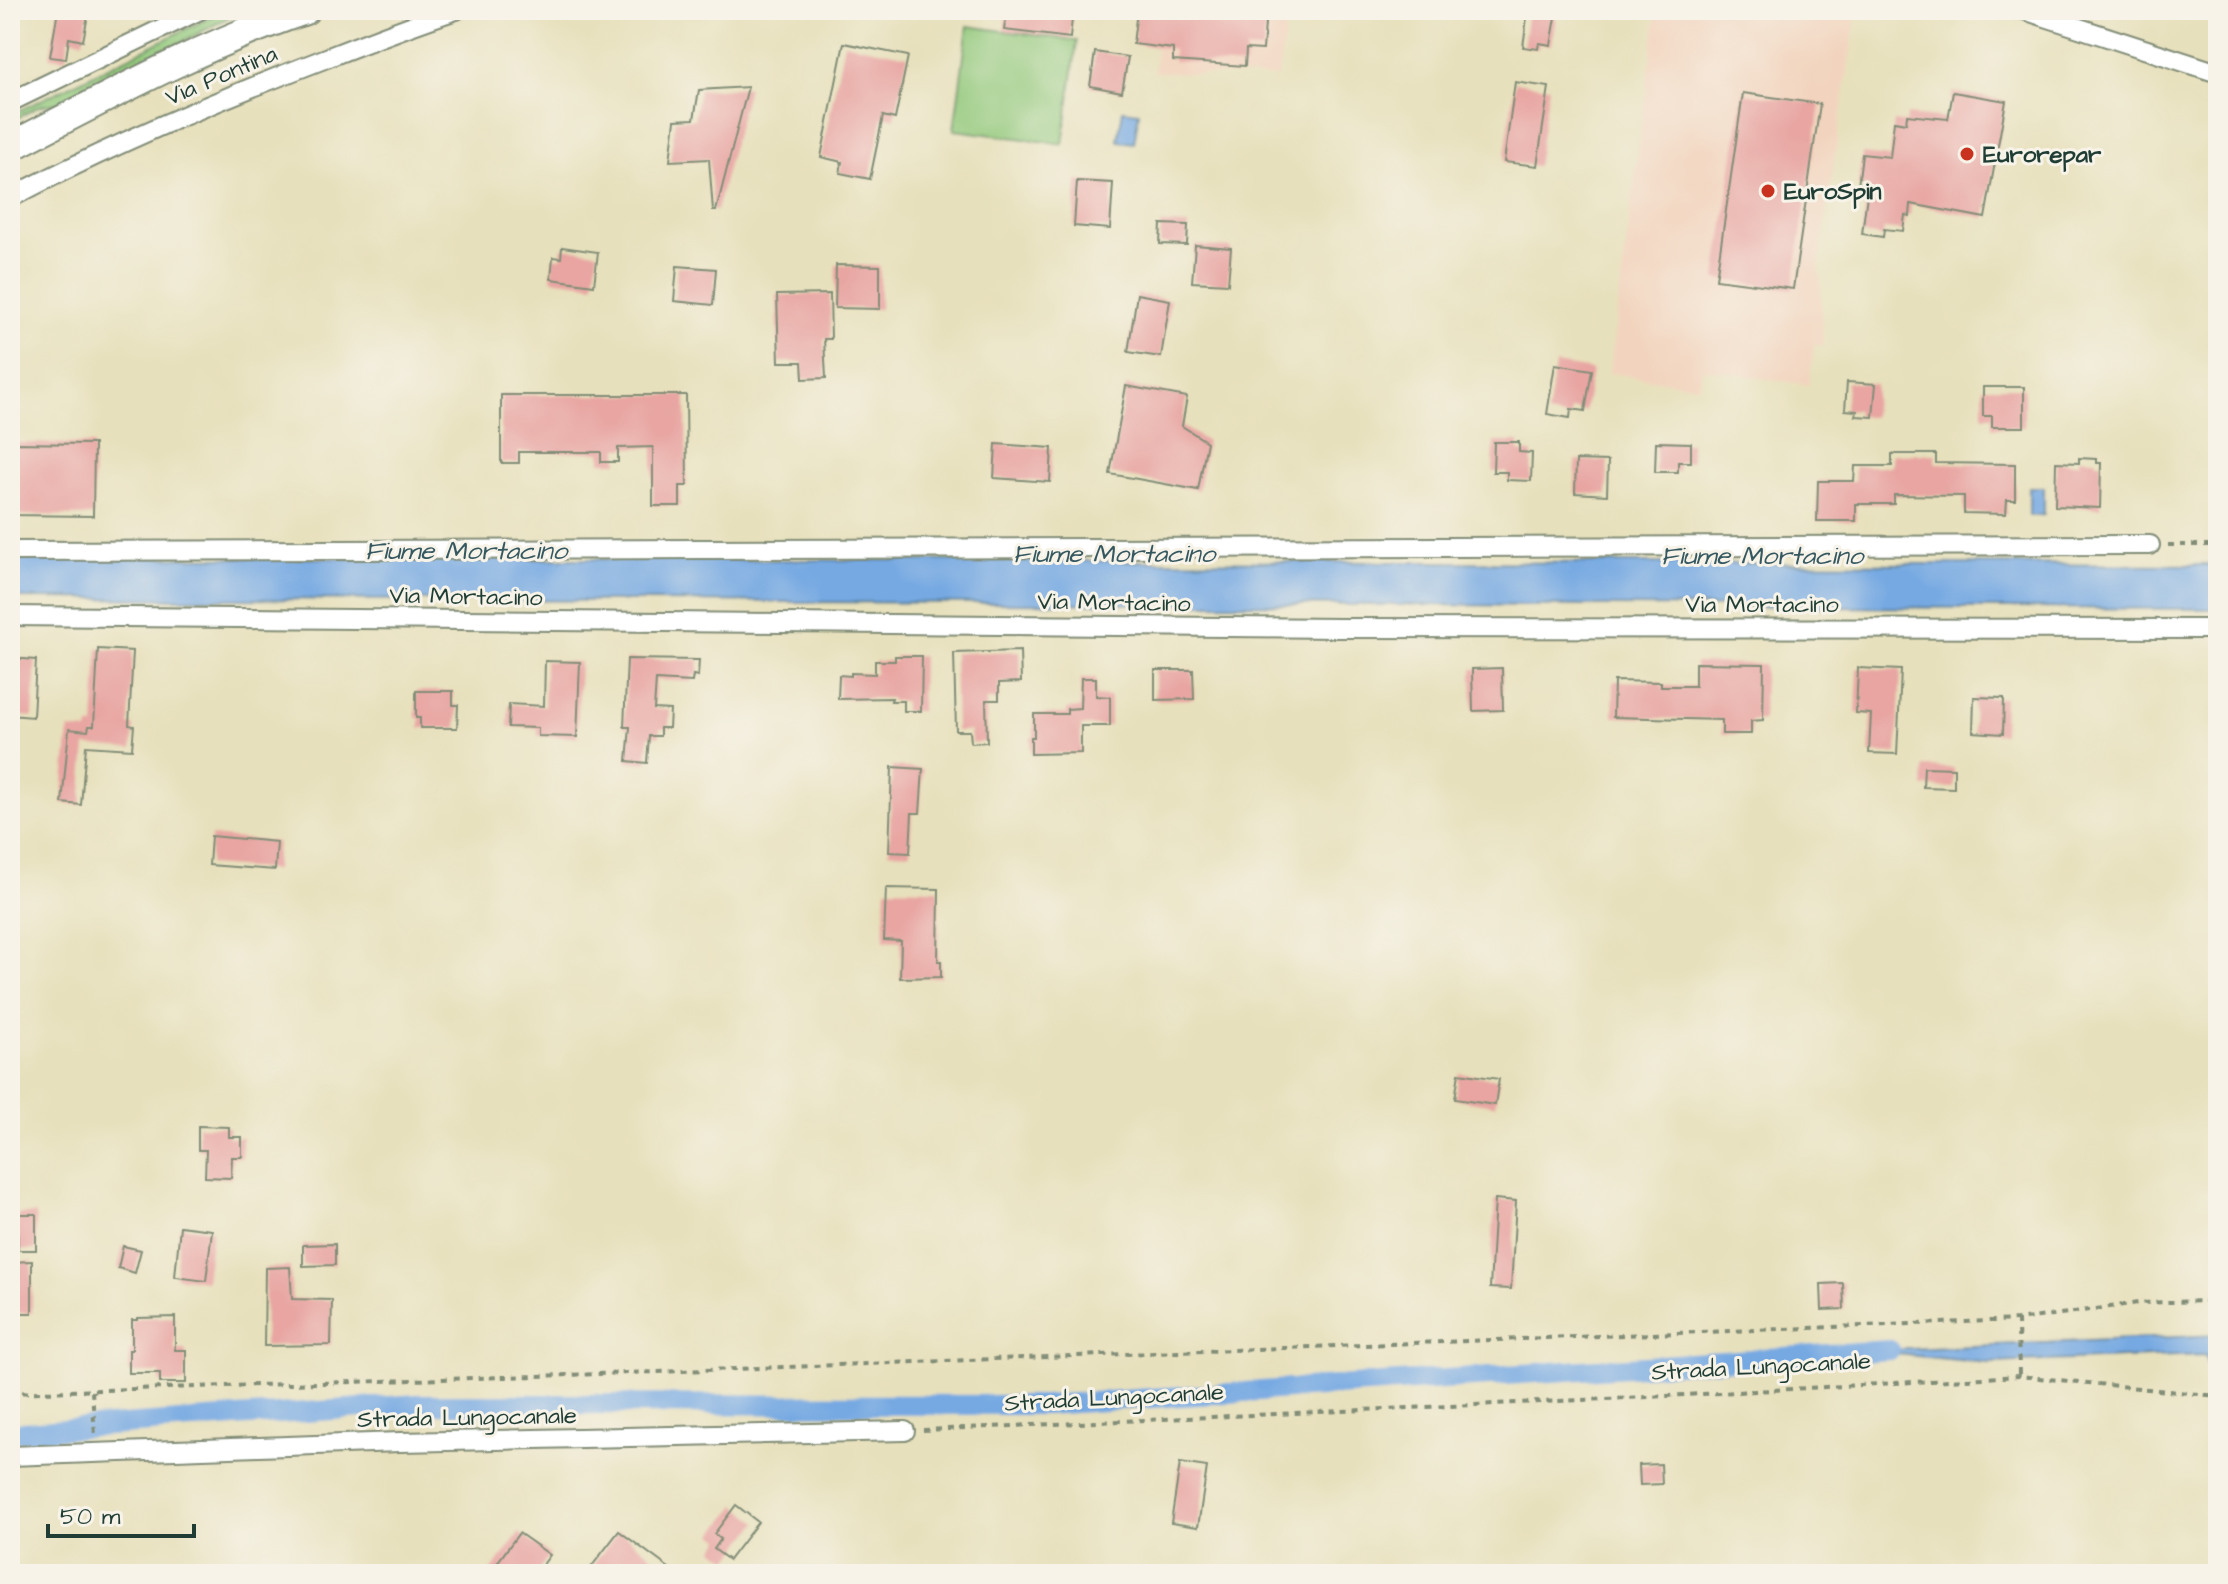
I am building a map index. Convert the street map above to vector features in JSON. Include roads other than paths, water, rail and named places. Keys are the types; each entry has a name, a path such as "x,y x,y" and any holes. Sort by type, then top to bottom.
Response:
{"main road":[{"path":"10,147 193,54 305,10"}],"street":[{"path":"10,102 200,10"},
{"name":"Via Pontina","path":"10,198 192,112 456,10"},
{"path":"2024,10 2218,73"},
{"path":"10,551 2150,545"},
{"name":"Via Mortacino","path":"10,616 1339,628 2218,629"},
{"name":"Strada Lungocanale","path":"10,1456 400,1442 905,1431"}],"water":[{"path":"1123,110 1139,112 1134,143 1118,141"},
{"path":"2029,487 2044,487 2044,515 2029,516"},
{"path":"10,557 2218,565 2218,609 10,598"},
{"path":"2218,1335 2218,1367 2208,1367 2205,1355 1989,1363 1865,1351"}],"waterway":[{"path":"10,1433 418,1404 1045,1405 1890,1350"}],"place":[{"name":"Eurorepar","path":"1967,154"},
{"name":"EuroSpin","path":"1768,191"}],"water label":[{"name":"Fiume Mortacino","path":"466,550"},
{"name":"Fiume Mortacino","path":"1114,553"},
{"name":"Fiume Mortacino","path":"1762,555"}]}
